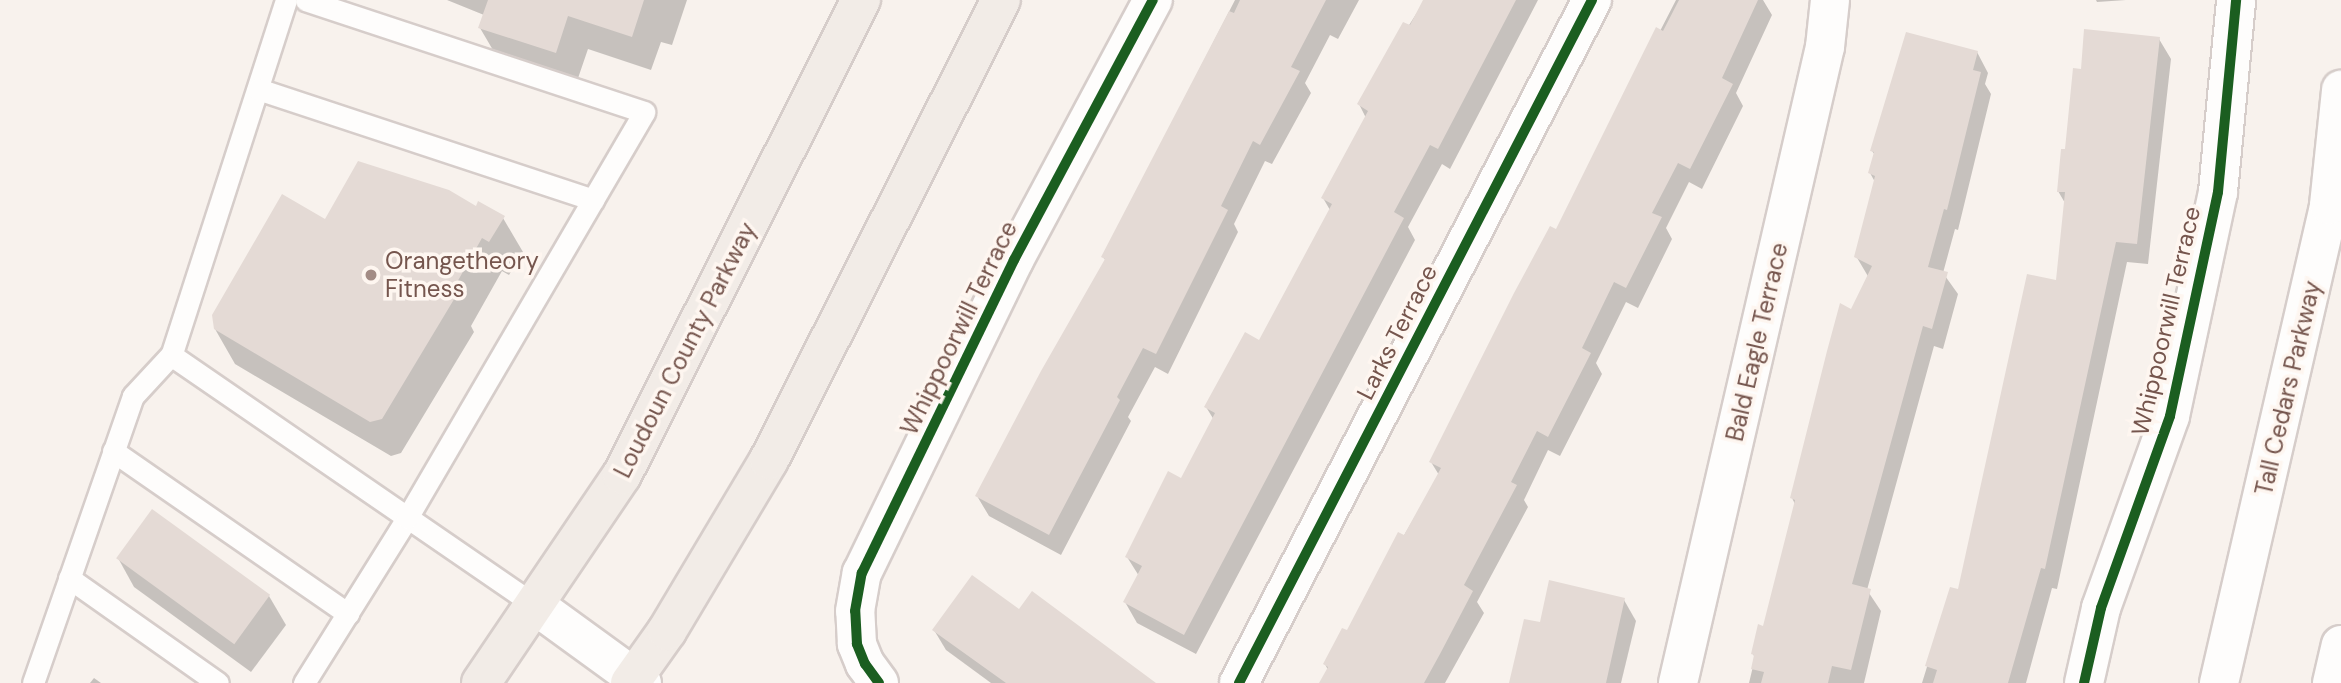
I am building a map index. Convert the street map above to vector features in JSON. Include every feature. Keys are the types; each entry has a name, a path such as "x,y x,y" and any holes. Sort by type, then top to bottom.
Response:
{"main road":[{"name":"Loudoun County Parkway","path":"481,683 536,606 622,475 860,0"},
{"path":"636,681 769,460 1001,0"}],"street":[{"name":"Whippoorwill Terrace","path":"879,683 864,664 857,644 855,611 862,573 1014,260 1153,0"},
{"name":"Larks Terrace","path":"1239,683 1592,0"},
{"name":"Bald Eagle Terrace","path":"1678,683 1825,47 1830,0"},
{"name":"Whippoorwill Terrace","path":"2084,683 2101,608 2170,416 2218,192 2236,0"},
{"name":"Tall Cedars Parkway","path":"2219,683 2329,205 2341,90"},
{"path":"536,606 636,681"},
{"path":"2332,683 2341,645"}],"lane":[{"path":"33,683 132,396 171,355 286,0"},
{"path":"304,683 407,518 644,112 306,0"},
{"path":"258,89 593,200"},
{"path":"171,355 536,606"},
{"path":"113,452 348,614"},
{"path":"69,578 218,683"}],"building":[{"path":"488,0 644,0 632,37 568,16 556,53 478,28"},
{"path":"1240,0 1326,0 1291,67 1300,71 1260,145 1253,141 1221,206 1228,210 1156,354 1143,348 1117,397 1120,400 1049,535 975,496 1041,371 1105,259 1101,257 1229,11 1234,13"},
{"path":"1423,0 1516,0 1438,149 1430,145 1394,212 1404,218 1184,635 1123,602 1142,566 1125,557 1168,471 1181,478 1215,413 1204,407 1245,332 1259,340 1332,204 1321,198 1368,111 1357,104 1403,22 1410,25"},
{"path":"1679,0 1758,0 1722,78 1733,84 1690,169 1678,163 1652,213 1662,217 1626,288 1614,282 1582,348 1591,353 1548,437 1537,431 1511,482 1517,485 1464,585 1473,591 1440,654 1424,683 1319,683 1328,667 1323,664 1342,628 1347,630 1398,532 1404,535 1441,468 1429,462 1514,293 1550,226 1556,229 1656,27 1663,31"},
{"path":"2084,29 2160,37 2137,244 2116,242 2045,569 2041,568 2008,683 1933,683 1937,670 1925,666 1950,587 1958,589 2027,274 2056,280 2065,192 2057,192 2061,149 2065,149 2073,68 2081,69"},
{"path":"1906,32 1978,51 1973,70 1981,72 1947,210 1944,209 1928,267 1948,272 1932,329 1923,326 1852,584 1871,589 1851,670 1832,666 1828,683 1761,683 1764,672 1751,669 1754,655 1751,654 1758,624 1763,626 1795,500 1790,498 1827,351 1840,303 1851,309 1872,266 1854,257 1875,176 1868,173 1874,152 1870,151"},
{"path":"358,161 449,190 476,206 478,201 505,216 489,242 482,238 451,293 456,296 382,419 370,422 214,329 212,315 282,194 325,219"},
{"path":"152,509 270,595 234,644 116,558"},
{"path":"972,575 1019,609 1032,591 1156,683 1006,683 932,630"},
{"path":"1549,580 1625,598 1606,683 1509,683 1524,619 1540,622"}],"cycle path":[{"path":"879,683 865,664 857,644 855,611 862,573 1014,260 1153,0"},
{"path":"1239,683 1592,0"},
{"path":"2084,683 2101,608 2170,416 2218,192 2236,0"}],"place":[{"name":"Orangetheory Fitness","path":"371,275"}]}
